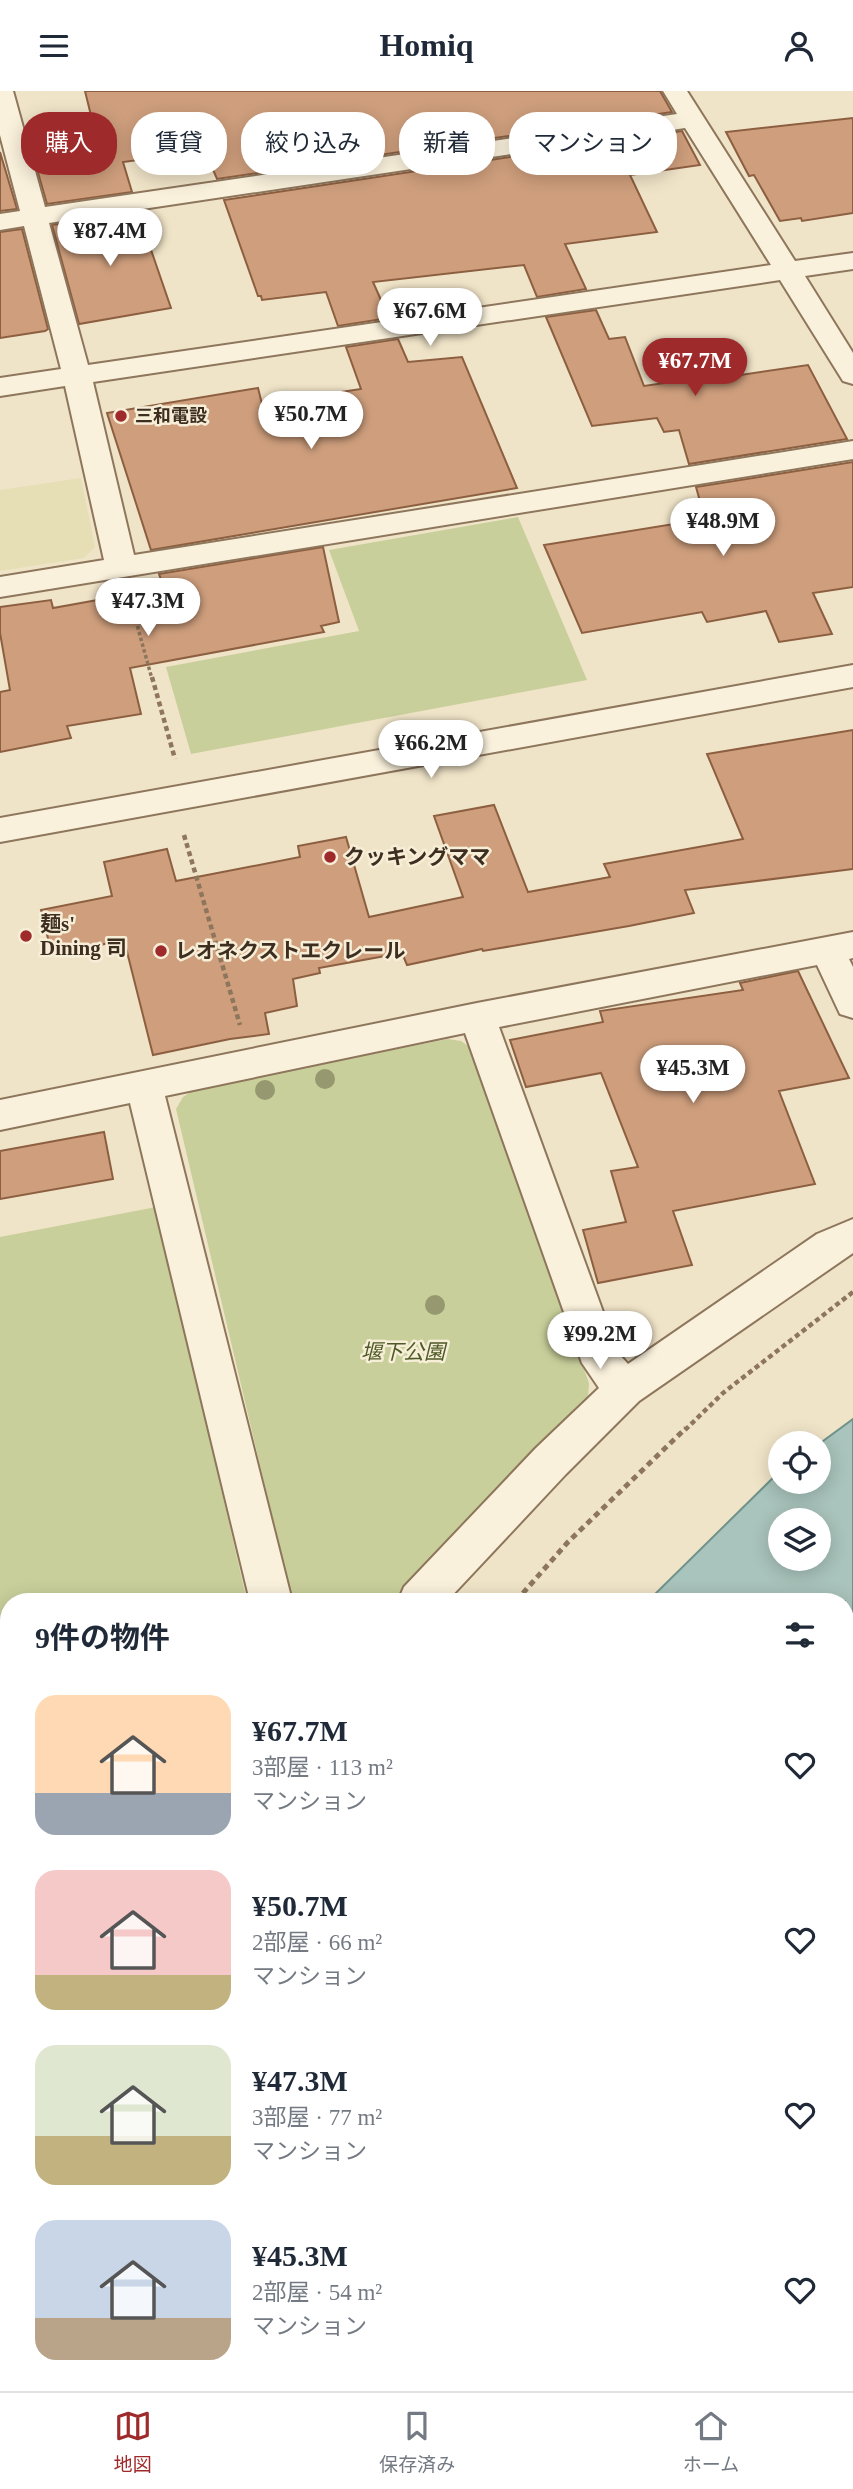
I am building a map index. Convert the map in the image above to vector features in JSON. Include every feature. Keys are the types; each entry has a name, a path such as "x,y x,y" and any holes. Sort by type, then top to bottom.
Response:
{"street":[{"path":"1,91 77,375 121,566"},
{"path":"675,91 853,375"},
{"path":"0,222 692,119"},
{"path":"0,387 853,261"},
{"path":"0,587 853,450"},
{"path":"0,830 853,676"},
{"path":"0,1115 477,1017 840,948 853,1004"},
{"path":"477,1017 602,1363 625,1389"},
{"path":"144,1086 269,1593"},
{"path":"427,1593 551,1461 625,1389 831,1245 853,1235"}],"path":[{"path":"121,566 176,764"},
{"path":"181,824 252,1064"},
{"path":"523,1593 568,1542 723,1393 853,1292"}],"shaded area":[{"path":"81,478 95,547 84,558 0,571 0,490"}],"green space":[{"path":"518,517 587,680 191,754 166,667 359,631 329,550"},
{"name":"堰下公園","path":"448,1039 461,1041 471,1048 589,1383 588,1398 403,1593 290,1593 176,1109 183,1097 195,1089"},
{"path":"156,1207 245,1593 0,1593 0,1237"}],"water":[{"path":"853,1419 853,1593 656,1593 768,1483 768,1494 831,1494 831,1435"}],"building":[{"path":"85,91 660,91 672,112 509,112 509,136 495,138 495,112 399,112 399,152 385,154 385,112 241,112 241,175 244,175 217,179 215,175 227,175 227,112 131,112 131,161 123,162 132,192 47,204 39,175 117,175 117,112 90,112"},
{"path":"853,118 853,213 802,221 801,218 780,221 754,175 749,176 726,132"},
{"path":"682,131 700,165 677,168 677,132"},
{"path":"0,152 17,209 0,211"},
{"path":"509,157 509,175 630,175 657,232 565,244 586,289 537,297 524,265 373,282 389,318 338,326 326,292 262,300 261,296 258,296 224,200 399,174 495,175 495,159"},
{"path":"138,212 171,308 79,324 52,225"},
{"path":"22,229 48,329 0,338 0,232"},
{"path":"596,310 609,339 625,337 644,386 685,380 687,383 808,365 847,439 689,464 679,430 664,432 657,418 592,426 546,317"},
{"path":"398,339 408,362 462,357 517,488 151,550 107,413 258,388 262,404 361,389 346,347"},
{"path":"853,462 853,587 813,593 832,634 779,642 766,611 707,622 702,612 582,633 544,545 705,519 696,487"},
{"path":"323,547 339,622 321,626 324,632 130,668 141,714 67,726 71,738 0,752 0,692 10,690 0,633 0,607 51,600 53,608 164,588 159,574"},
{"path":"853,730 853,869 685,890 694,913 629,926 483,951 482,949 407,965 402,953 319,968 320,973 293,979 297,1006 265,1013 269,1034 153,1055 124,940 52,955 41,910 112,896 104,862 167,849 176,881 300,857 298,846 346,837 369,917 463,897 434,816 494,805 528,892 610,877 604,864 743,839 707,754"},
{"path":"798,971 849,1078 779,1091 815,1184 673,1211 692,1265 598,1283 583,1230 626,1222 611,1171 638,1167 601,1073 526,1087 510,1040 603,1022 600,1011 743,990 740,983"},
{"path":"104,1132 113,1179 0,1199 0,1151"}],"place":[{"name":"三和電設","path":"121,416"},
{"name":"クッキングママ","path":"330,857"},
{"name":"麺s' Dining 司","path":"26,936"},
{"name":"レオネクストエクレール","path":"161,951"}]}
